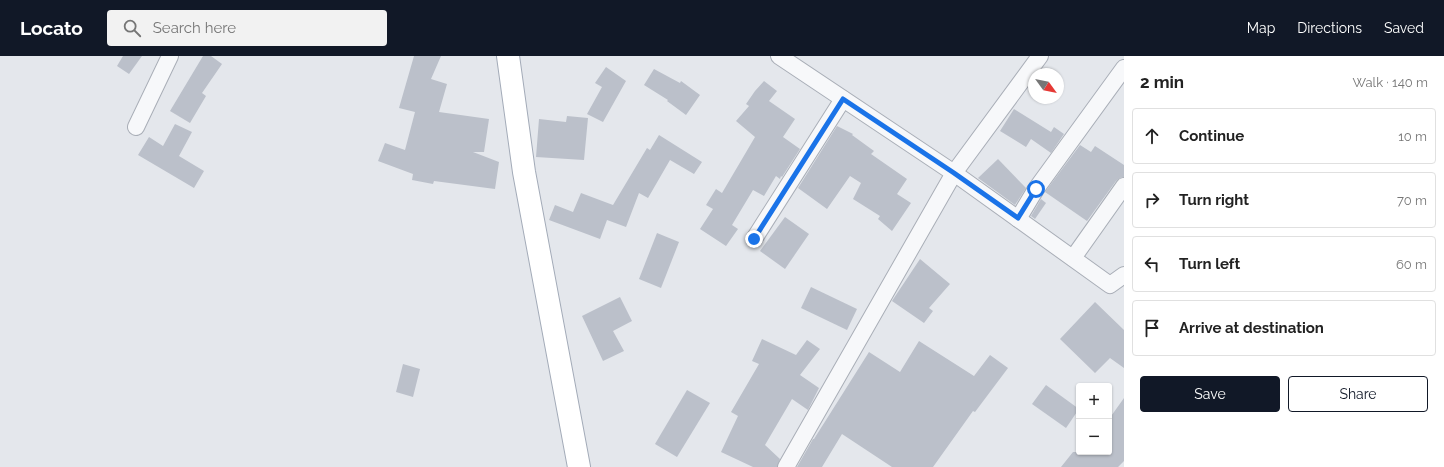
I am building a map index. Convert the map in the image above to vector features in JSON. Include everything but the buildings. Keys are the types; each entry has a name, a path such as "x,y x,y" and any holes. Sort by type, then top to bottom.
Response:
{"main road":[{"path":"508,56 524,172 579,467"}],"street":[{"path":"136,127 170,56"},
{"path":"778,56 954,173 1110,285 1124,275"},
{"path":"786,467 954,173 1040,56"},
{"path":"1018,218 1036,189 1124,68"},
{"path":"754,239 843,99"},
{"path":"1073,258 1124,186"}],"route":[{"path":"754,239 843,99 954,173 1018,218 1036,189"}]}
